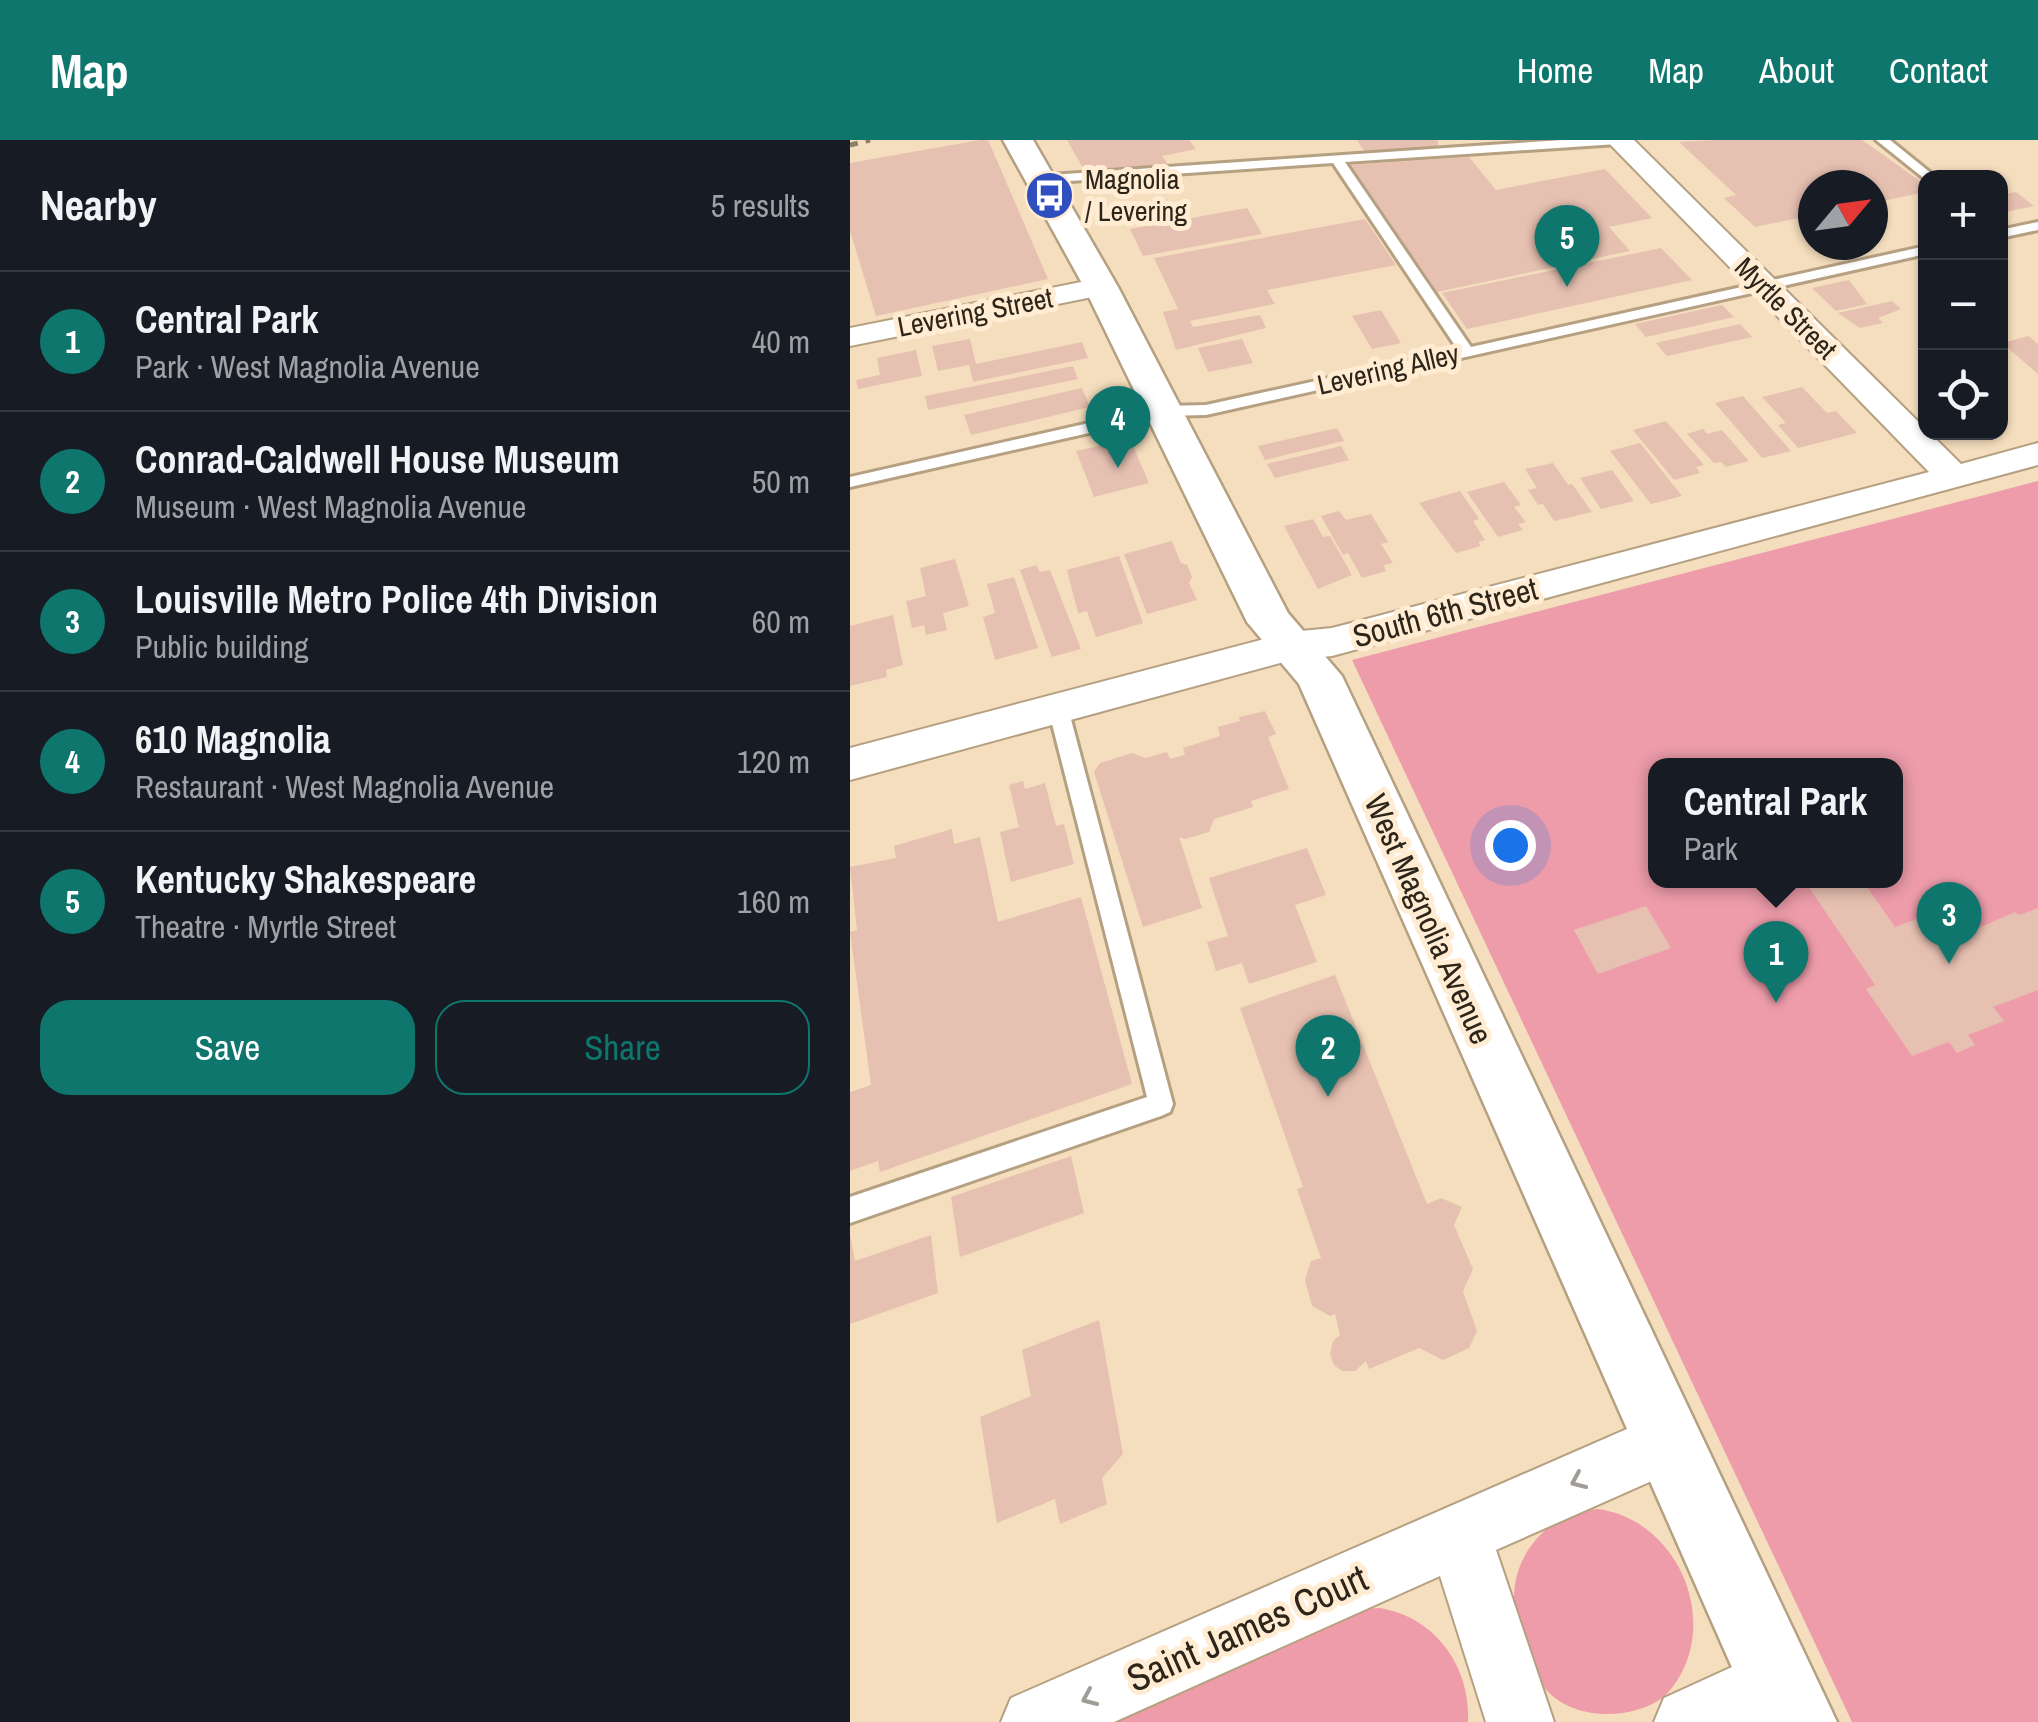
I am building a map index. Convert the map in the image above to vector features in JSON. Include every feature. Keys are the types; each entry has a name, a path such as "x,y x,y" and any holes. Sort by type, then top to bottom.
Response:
{"street":[{"name":"West Magnolia Avenue","path":"1018,140 1101,287 1270,622 1319,676 1787,1701"},
{"name":"Myrtle Street","path":"1618,140 1953,476"},
{"name":"Levering Street","path":"850,337 1101,287"},
{"name":"South 6th Street","path":"850,764 1291,646 1332,642 2038,454"},
{"name":"Saint James Court","path":"1035,1722 1668,1442"},
{"path":"1459,1534 1520,1722"},
{"path":"1688,1722 1787,1701"}],"lane":[{"path":"1041,179 1618,140"},
{"path":"1882,140 1921,170"},
{"path":"1337,159 1467,352"},
{"path":"2008,232 2038,226"},
{"name":"Levering Alley","path":"850,482 1164,410 1206,410 1918,252"},
{"path":"850,1210 1161,1104 1058,708"}],"shaded area":[{"path":"2038,481 2038,1722 1852,1722 1352,660"},
{"path":"1598,1509 1628,1518 1653,1534 1673,1557 1686,1584 1693,1613 1692,1642 1682,1671 1664,1697 1634,1711 1616,1714 1581,1710 1550,1694 1535,1672 1514,1605 1520,1566 1538,1537 1565,1517"},
{"path":"1379,1608 1417,1621 1445,1647 1463,1682 1468,1722 1108,1722 1363,1609"}],"building":[{"path":"988,140 1048,279 876,316 850,231 850,163"},
{"path":"1067,140 1189,140 1196,149 1162,156 1170,167 1086,173"},
{"path":"1357,140 1437,140 1438,146 1365,152"},
{"path":"1862,140 1918,179 1918,194 1888,200 1888,170 1798,170 1798,218 1755,227 1724,198 1736,195 1679,142"},
{"path":"1469,157 1496,190 1605,169 1652,218 1609,227 1630,251 1437,292 1349,165"},
{"path":"2016,192 2034,206 2008,211 2008,194"},
{"path":"1247,208 1262,234 1143,256 1130,229"},
{"path":"1365,219 1396,265 1267,290 1275,304 1190,321 1193,327 1260,315 1266,328 1176,350 1163,312 1178,309 1154,258"},
{"path":"1661,248 1692,280 1467,329 1442,293"},
{"path":"1849,280 1867,304 1836,311 1812,288"},
{"path":"1892,301 1901,309 1878,318 1883,323 1860,328 1838,313"},
{"path":"1722,305 1734,317 1646,337 1635,324"},
{"path":"1381,310 1401,343 1372,349 1352,316"},
{"path":"1740,324 1752,337 1667,356 1656,343"},
{"path":"2029,336 2038,344 2038,374 2008,348 2008,341"},
{"path":"970,339 976,364 1082,342 1088,358 973,382 969,365 938,371 932,346"},
{"path":"1242,339 1253,363 1208,372 1198,348"},
{"path":"916,350 922,376 858,389 856,380 880,375 877,358"},
{"path":"1073,366 1078,379 928,410 925,396"},
{"path":"1802,387 1827,413 1836,411 1857,433 1798,448 1778,425 1786,423 1762,397"},
{"path":"1082,388 1090,407 971,435 964,415"},
{"path":"1743,396 1791,451 1762,458 1715,403"},
{"path":"1666,421 1704,465 1696,467 1700,473 1674,480 1633,430"},
{"path":"1337,428 1344,441 1265,460 1258,446"},
{"path":"1703,429 1707,434 1722,430 1749,461 1726,467 1721,462 1714,463 1687,434"},
{"path":"1130,439 1149,483 1094,497 1076,451"},
{"path":"1640,443 1682,496 1651,504 1610,451"},
{"path":"1341,446 1349,460 1275,478 1267,464"},
{"path":"1553,463 1592,512 1554,521 1543,504 1538,505 1528,490 1537,488 1525,469"},
{"path":"1612,470 1634,501 1601,509 1580,478"},
{"path":"1504,482 1521,505 1514,507 1526,522 1518,524 1523,530 1498,537 1467,492"},
{"path":"1460,491 1479,519 1473,521 1485,540 1478,542 1481,546 1456,553 1419,503"},
{"path":"1339,511 1346,520 1371,514 1388,542 1381,544 1393,563 1384,565 1386,571 1362,578 1348,553 1343,555 1321,516"},
{"path":"1313,519 1323,537 1330,536 1352,575 1318,589 1284,526"},
{"path":"1172,541 1181,563 1187,565 1192,577 1189,583 1197,600 1147,614 1124,554"},
{"path":"1119,556 1143,623 1096,637 1087,611 1078,613 1067,570"},
{"path":"955,559 969,606 943,613 947,630 926,635 924,625 912,628 906,601 926,596 920,568"},
{"path":"1036,565 1040,572 1050,570 1081,649 1052,657 1020,570"},
{"path":"1014,577 1038,648 995,660 983,617 995,613 987,584"},
{"path":"893,615 903,665 886,670 887,677 850,686 850,626"},
{"path":"1265,711 1276,734 1268,737 1289,789 1251,801 1253,807 1214,819 1209,832 1179,837 1202,908 1143,927 1094,772 1100,763 1132,753 1145,758 1167,752 1170,759 1185,755 1183,748 1220,736 1218,727"},
{"path":"1023,781 1025,789 1045,783 1056,826 1064,824 1074,864 1011,882 1000,832 1019,827 1009,785"},
{"path":"952,829 954,844 980,837 998,922 1081,897 1132,1084 880,1172 878,1161 850,1171 850,1092 871,1085 850,932 857,930 850,867 896,858 894,846"},
{"path":"1307,848 1326,895 1295,905 1317,962 1249,984 1242,963 1216,971 1207,942 1228,936 1209,878"},
{"path":"1809,888 1868,888 1895,927 1922,917 1942,944 2015,912 2019,915 2038,908 2038,990 1993,1007 2004,1021 1968,1035 1975,1045 1957,1053 1949,1042 1912,1056 1866,989 1875,985"},
{"path":"1646,906 1671,948 1598,974 1574,930"},
{"path":"1335,975 1427,1204 1441,1198 1462,1207 1454,1225 1473,1269 1463,1291 1477,1331 1469,1348 1443,1360 1419,1348 1369,1369 1366,1361 1355,1371 1342,1371 1334,1365 1330,1354 1333,1341 1340,1335 1335,1314 1330,1316 1312,1306 1305,1280 1311,1261 1321,1258 1297,1189 1303,1187 1240,1008"},
{"path":"1071,1156 1084,1213 960,1257 951,1197"},
{"path":"850,1234 855,1261 931,1235 938,1293 850,1324"},
{"path":"1099,1320 1123,1454 1102,1478 1107,1504 1060,1524 1055,1499 997,1523 980,1417 1031,1396 1022,1350"}],"railway":[{"path":"850,145 870,140"}],"place":[{"name":"Magnolia / Levering","path":"1050,195"},
{"name":"Kentucky Shakespeare","path":"1567,287"},
{"name":"610 Magnolia","path":"1118,468"},
{"name":"Louisville Metro Police 4th Division","path":"1949,964"},
{"name":"Central Park","path":"1776,1003"},
{"name":"Conrad-Caldwell House Museum","path":"1328,1097"}]}
